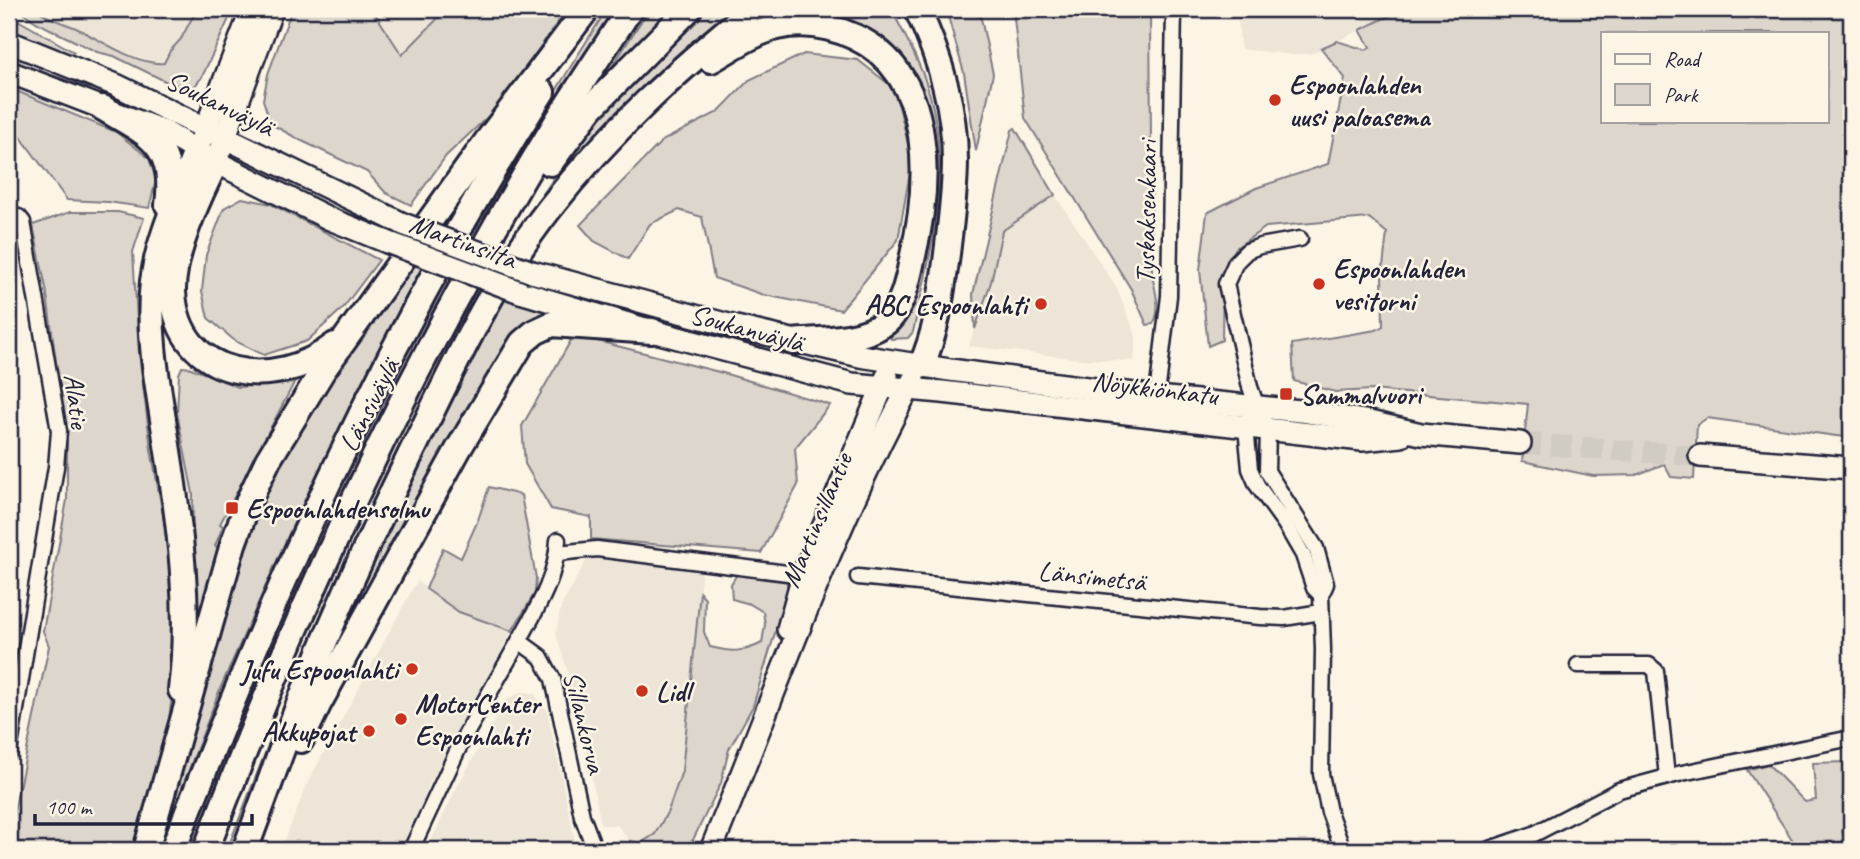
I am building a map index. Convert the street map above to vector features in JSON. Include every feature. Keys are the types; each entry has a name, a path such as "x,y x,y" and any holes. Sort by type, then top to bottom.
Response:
{"highway":[{"path":"146,850 226,566 248,500 289,422 355,325 587,9"},
{"name":"Länsiväylä","path":"173,850 278,592 380,380 471,212 532,108 596,9"},
{"name":"Länsiväylä","path":"206,850 265,696 407,393 477,262 558,121 630,9"},
{"path":"477,262 523,205 560,148 591,108 689,9"},
{"path":"246,848 304,691 384,507 455,363 497,286 523,244 582,169 635,111 753,9"},
{"path":"917,9 937,56 946,90 953,125 955,159 953,210 943,279 930,348 921,366"},
{"path":"635,111 668,94 718,56 749,38 778,27 816,25 841,30 873,47 884,56 901,78 917,116 924,158 917,243 899,303 884,323 869,331 849,336 792,342"},
{"path":"103,108 146,134 161,148 171,186 165,234 154,279 152,332 176,507 184,589 184,670 170,763"},
{"path":"165,234 211,144"},
{"path":"211,144 202,189 174,274 175,308 190,339 208,357 229,369 261,374 287,370 318,358 355,325"},
{"path":"246,848 319,703 459,448 522,343 535,332 552,324 652,331"}],"main road":[{"path":"211,144 252,9"},
{"path":"211,144 272,9"},
{"name":"Soukanväylä","path":"9,42 116,85 330,219 387,242"},
{"name":"Soukanväylä","path":"9,72 163,131 211,144 403,224"},
{"name":"Martinsilta","path":"403,224 532,272"},
{"name":"Martinsilta","path":"387,242 520,292"},
{"name":"Soukanväylä","path":"532,272 792,342 892,361"},
{"name":"Soukanväylä","path":"520,292 652,331 832,379 882,387"},
{"name":"Nöykkiönkatu","path":"892,361 1156,406 1247,427 1362,440 1421,434"},
{"name":"Martinsillantie","path":"770,699 803,575 892,361"},
{"name":"Martinsillantie","path":"711,850 851,504 921,366"},
{"name":"Nöykkiönkatu","path":"882,387 1156,406 1256,407 1365,421 1421,434 1520,443"},
{"path":"1700,456 1851,468"}],"street":[{"name":"Tyskaksenkaari","path":"1156,406 1169,296 1174,9"},
{"name":"Alatie","path":"9,215 23,222 59,431 55,478 29,618 9,752"},
{"path":"1300,239 1247,251 1236,262 1226,284 1256,407 1269,429 1267,471 1316,548 1326,584 1321,595 1321,774 1329,812 1343,850"},
{"path":"1256,407 1247,427 1250,469 1257,485 1303,555 1314,588 1321,595"},
{"path":"411,850 461,741 549,586 558,547 597,549 803,575"},
{"name":"Länsimetsä","path":"858,577 1260,617 1284,618 1321,612"},
{"name":"Sillankorva","path":"519,641 541,657 554,679 582,816 595,850"},
{"path":"1578,665 1649,666 1656,671 1667,776"},
{"path":"1487,850 1534,834 1619,790 1667,776 1851,738"}],"shaded area":[{"path":"37,9 209,9 193,16 164,63 156,64 102,43 81,30 43,15"},
{"path":"372,9 447,9 402,56"},
{"path":"1237,9 1403,9 1313,53 1294,55 1241,49"},
{"path":"1055,195 1116,287 1136,336 1134,361 1081,359 969,346 991,282 1002,231"},
{"path":"590,554 702,567 682,771 668,811 655,834 641,843 630,841 617,825 601,825 569,675 556,634 561,607"},
{"name":"MotorCenter Espoonlahti","path":"417,581 459,612 512,631 430,783 402,850 281,850 308,782"},
{"path":"521,692 533,693 547,710 577,850 427,850 456,789 507,699"}],"green space":[{"path":"18,9 37,9 111,47 154,63 164,63 193,16 206,9 233,10 202,77 194,87 187,88 169,83 114,56 97,52 36,22"},
{"path":"292,9 372,9 402,55 447,9 567,9 496,109 446,156 411,205 386,193 367,172 271,124 263,100 268,74"},
{"path":"607,9 618,9 291,614 231,751 193,850 187,850 256,672 333,501 375,416 462,251"},
{"path":"649,9 680,9 599,87"},
{"path":"705,9 741,9 522,238 237,850 227,850 276,725 346,562 512,240 582,136 638,74"},
{"path":"765,9 891,9 917,59 933,109 939,172 933,237 913,332 908,338 891,339 890,329 929,129 856,26 746,25"},
{"path":"946,9 979,9 993,74 976,151 964,73"},
{"path":"1013,9 1150,9 1152,275 1157,306 1153,324 1147,325 1131,289 1025,118"},
{"path":"1403,9 1851,9 1851,438 1707,418 1697,425 1694,479 1671,477 1664,464 1636,475 1593,476 1522,461 1528,404 1372,390 1335,392 1294,381 1292,344 1376,330 1383,326 1382,275 1387,233 1369,218 1266,227 1236,248 1223,276 1222,340 1208,346 1200,270 1207,213 1256,188 1328,164 1345,78 1321,48 1337,41 1366,50 1370,47 1360,30"},
{"path":"9,15 74,52 71,54 9,29"},
{"path":"9,52 92,84 90,88 9,61"},
{"path":"804,54 858,60 895,89 912,161 898,240 841,310 764,295 714,278 702,217 679,210 650,224 628,259 594,241 580,225 662,141 718,112 749,80"},
{"path":"9,88 116,132 149,158 156,180 149,208 67,200 9,121"},
{"path":"1015,128 1055,195 1002,231 991,282 975,329 973,294 1012,130"},
{"path":"242,198 271,204 379,260 343,308 307,341 264,355 235,341 208,318 202,291 206,255 224,208"},
{"path":"70,212 118,212 144,218 133,252 139,353 151,449 176,587 173,689 167,733 137,850 9,850 9,835 49,646 43,631 67,500 67,442 46,288 33,225"},
{"path":"411,261 423,266 292,527 220,689 158,850 238,551 271,469"},
{"path":"503,296 561,315 539,323 314,695 401,493"},
{"path":"574,335 723,373 830,405 795,448 798,485 761,553 591,539 591,517 551,509 525,464 522,426"},
{"path":"182,367 238,387 294,383 220,524 223,526 215,546 220,548 191,665 193,494 177,413 179,374"},
{"path":"489,487 521,495 536,578 535,593 512,631 459,612 426,589 443,548 461,558"},
{"path":"737,574 783,577 787,580 787,593 753,706 729,749 721,783 688,850 627,850 630,841 641,843 655,834 668,811 682,771 700,592 705,598 704,632 710,647 736,651 749,649 762,643 765,624 763,612 750,604 732,599 731,584"},
{"path":"1851,759 1851,815 1842,832 1851,850 1794,850 1797,847 1747,770 1768,764 1805,802 1816,800 1813,763 1848,762"}],"tunnel":[{"path":"1520,443 1700,456"}],"place":[{"name":"Espoonlahden uusi paloasema","path":"1275,100"},
{"name":"Espoonlahden vesitorni","path":"1319,284"},
{"name":"ABC Espoonlahti","path":"1041,304"},
{"name":"Sammalvuori","path":"1286,394"},
{"name":"Espoonlahdensolmu","path":"232,508"},
{"name":"Jufu Espoonlahti","path":"412,669"},
{"name":"Lidl","path":"642,691"},
{"name":"MotorCenter Espoonlahti","path":"401,719"},
{"name":"Akkupojat","path":"369,731"}]}
